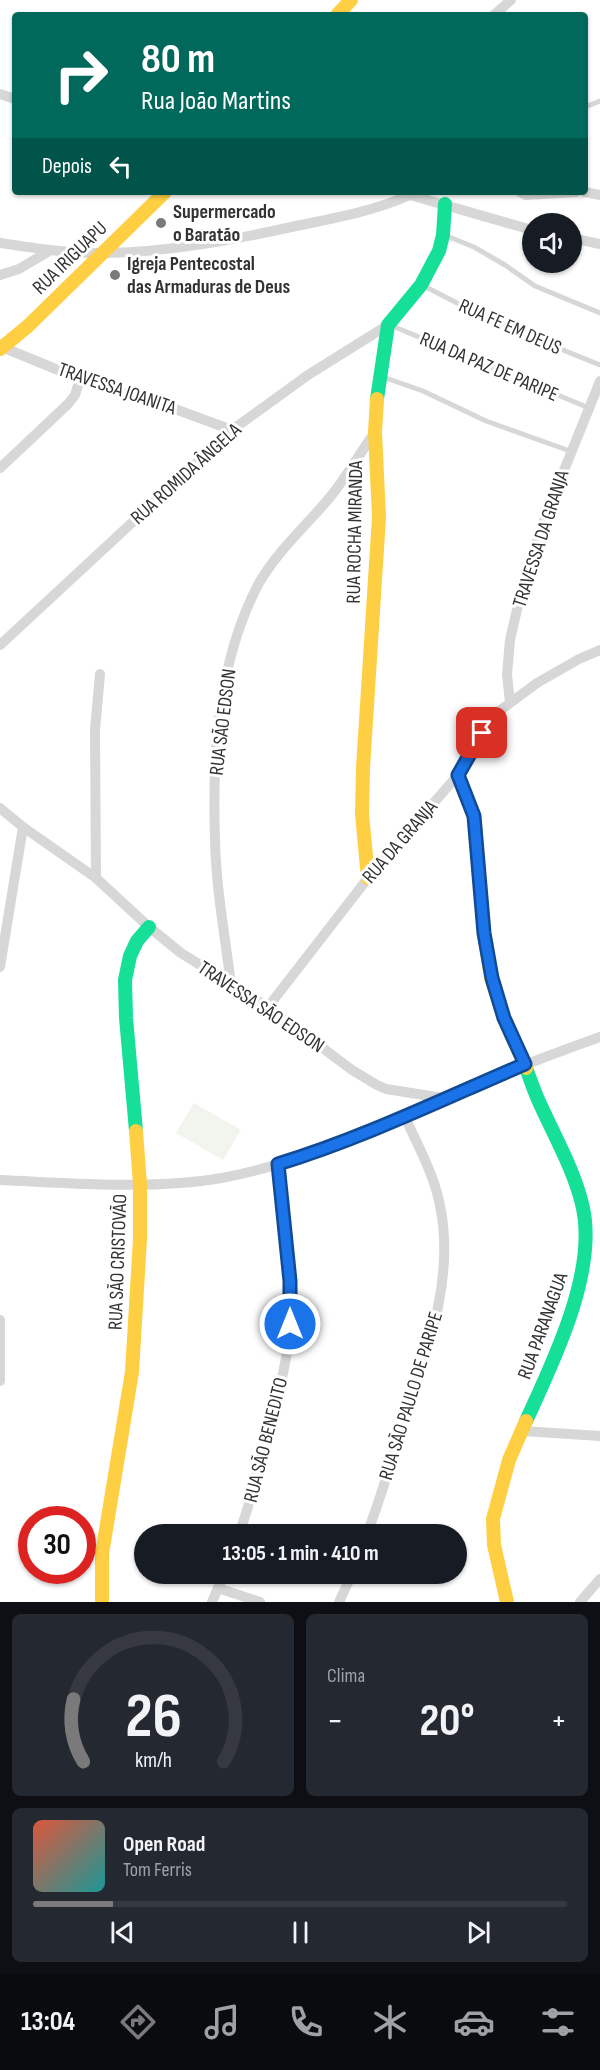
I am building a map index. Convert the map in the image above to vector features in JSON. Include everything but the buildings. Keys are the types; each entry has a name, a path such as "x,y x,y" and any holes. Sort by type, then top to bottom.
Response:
{"street":[{"path":"340,12 351,0"},
{"path":"497,12 511,0"},
{"name":"RUA IRIGUAPU","path":"1,348 28,326 162,195"},
{"path":"0,243 51,250 103,253 176,249 385,206 407,195"},
{"path":"417,195 522,227"},
{"name":"RUA ROCHA MIRANDA","path":"368,878 362,814 363,768 379,517 375,432 379,376 388,325 421,285 439,251 443,234 445,204"},
{"path":"582,240 600,244"},
{"path":"0,275 19,269 51,250"},
{"name":"RUA ROMIDA ÂNGELA","path":"0,645 232,430 309,375 388,325"},
{"name":"TRAVESSA JOANITA","path":"1,348 80,379 176,409 232,430"},
{"path":"0,468 68,404 75,394 80,379"},
{"name":"TRAVESSA DA GRANJA","path":"510,702 507,675 510,640 522,588 542,525 600,381"},
{"name":"RUA SÃO EDSON","path":"231,984 215,841 216,773 221,706 229,664 244,616 260,582 274,561 332,494 375,432"},
{"name":"RUA DA GRANJA","path":"267,1007 368,878 458,775 482,733 498,712 545,678 600,650"},
{"path":"96,878 95,730 100,674"},
{"name":"RUA PARANAGUA","path":"458,775 474,816 484,933 492,978 504,1018 574,1179 583,1209 586,1239 583,1272 571,1310 552,1366 509,1460 493,1520 494,1545 507,1602"},
{"name":"TRAVESSA SÃO EDSON","path":"0,808 22,827 96,878 181,953 267,1007 376,1085 398,1092 444,1099"},
{"path":"0,967 22,827"},
{"name":"RUA SÃO CRISTOVÃO","path":"102,1602 102,1554 132,1372 140,1239 140,1184 125,980 130,956 137,941 149,927"},
{"path":"0,1180 140,1184 223,1178 324,1150 405,1118 525,1064 600,1037"},
{"name":"RUA SÃO PAULO DE PARIPE","path":"370,1524 430,1341 440,1302 445,1258 441,1212 431,1175 405,1118"},
{"name":"RUA SÃO BENEDITO","path":"243,1524 286,1360 290,1324 290,1281 278,1164"},
{"path":"0,1320 0,1381"},
{"path":"523,1431 600,1436"},
{"path":"580,1602 600,1579"},
{"path":"213,1602 220,1584"},
{"path":"339,1602 347,1584"},
{"path":"218,1588 260,1602"}],"lane":[{"path":"443,234 474,247 535,286 600,313"},
{"name":"RUA FE EM DEUS","path":"421,285 494,322 600,365"},
{"name":"RUA DA PAZ DE PARIPE","path":"388,325 589,409"},
{"path":"379,376 423,391 486,421 570,451"}],"shaded area":[{"path":"194,1103 241,1130 223,1160 176,1133"}],"traffic: fast":[{"path":"377,399 388,325 421,285 439,251 443,235 445,204"},
{"path":"136,1131 125,980 130,956 137,941 149,927"},
{"path":"526,1068 575,1182 583,1208 586,1233 584,1260 570,1317 526,1421"}],"traffic: slow":[{"path":"340,12 351,0"},
{"path":"0,349 28,326 162,195"},
{"path":"368,878 362,814 379,517 375,432 377,399"},
{"path":"458,775 474,816 484,933 491,978 504,1018 526,1068"},
{"path":"102,1602 102,1554 132,1372 140,1239 140,1184 136,1131"},
{"path":"507,1602 494,1545 493,1519 509,1460 526,1421"}],"place":[{"name":"Supermercado o Baratão","path":"161,223"},
{"name":"Igreja Pentecostal das Armaduras de Deus","path":"115,275"}],"route":[{"path":"290,1324 290,1281 278,1164 324,1150 405,1118 525,1064 504,1018 492,978 484,933 474,816 469,798 458,775 482,733"}]}
